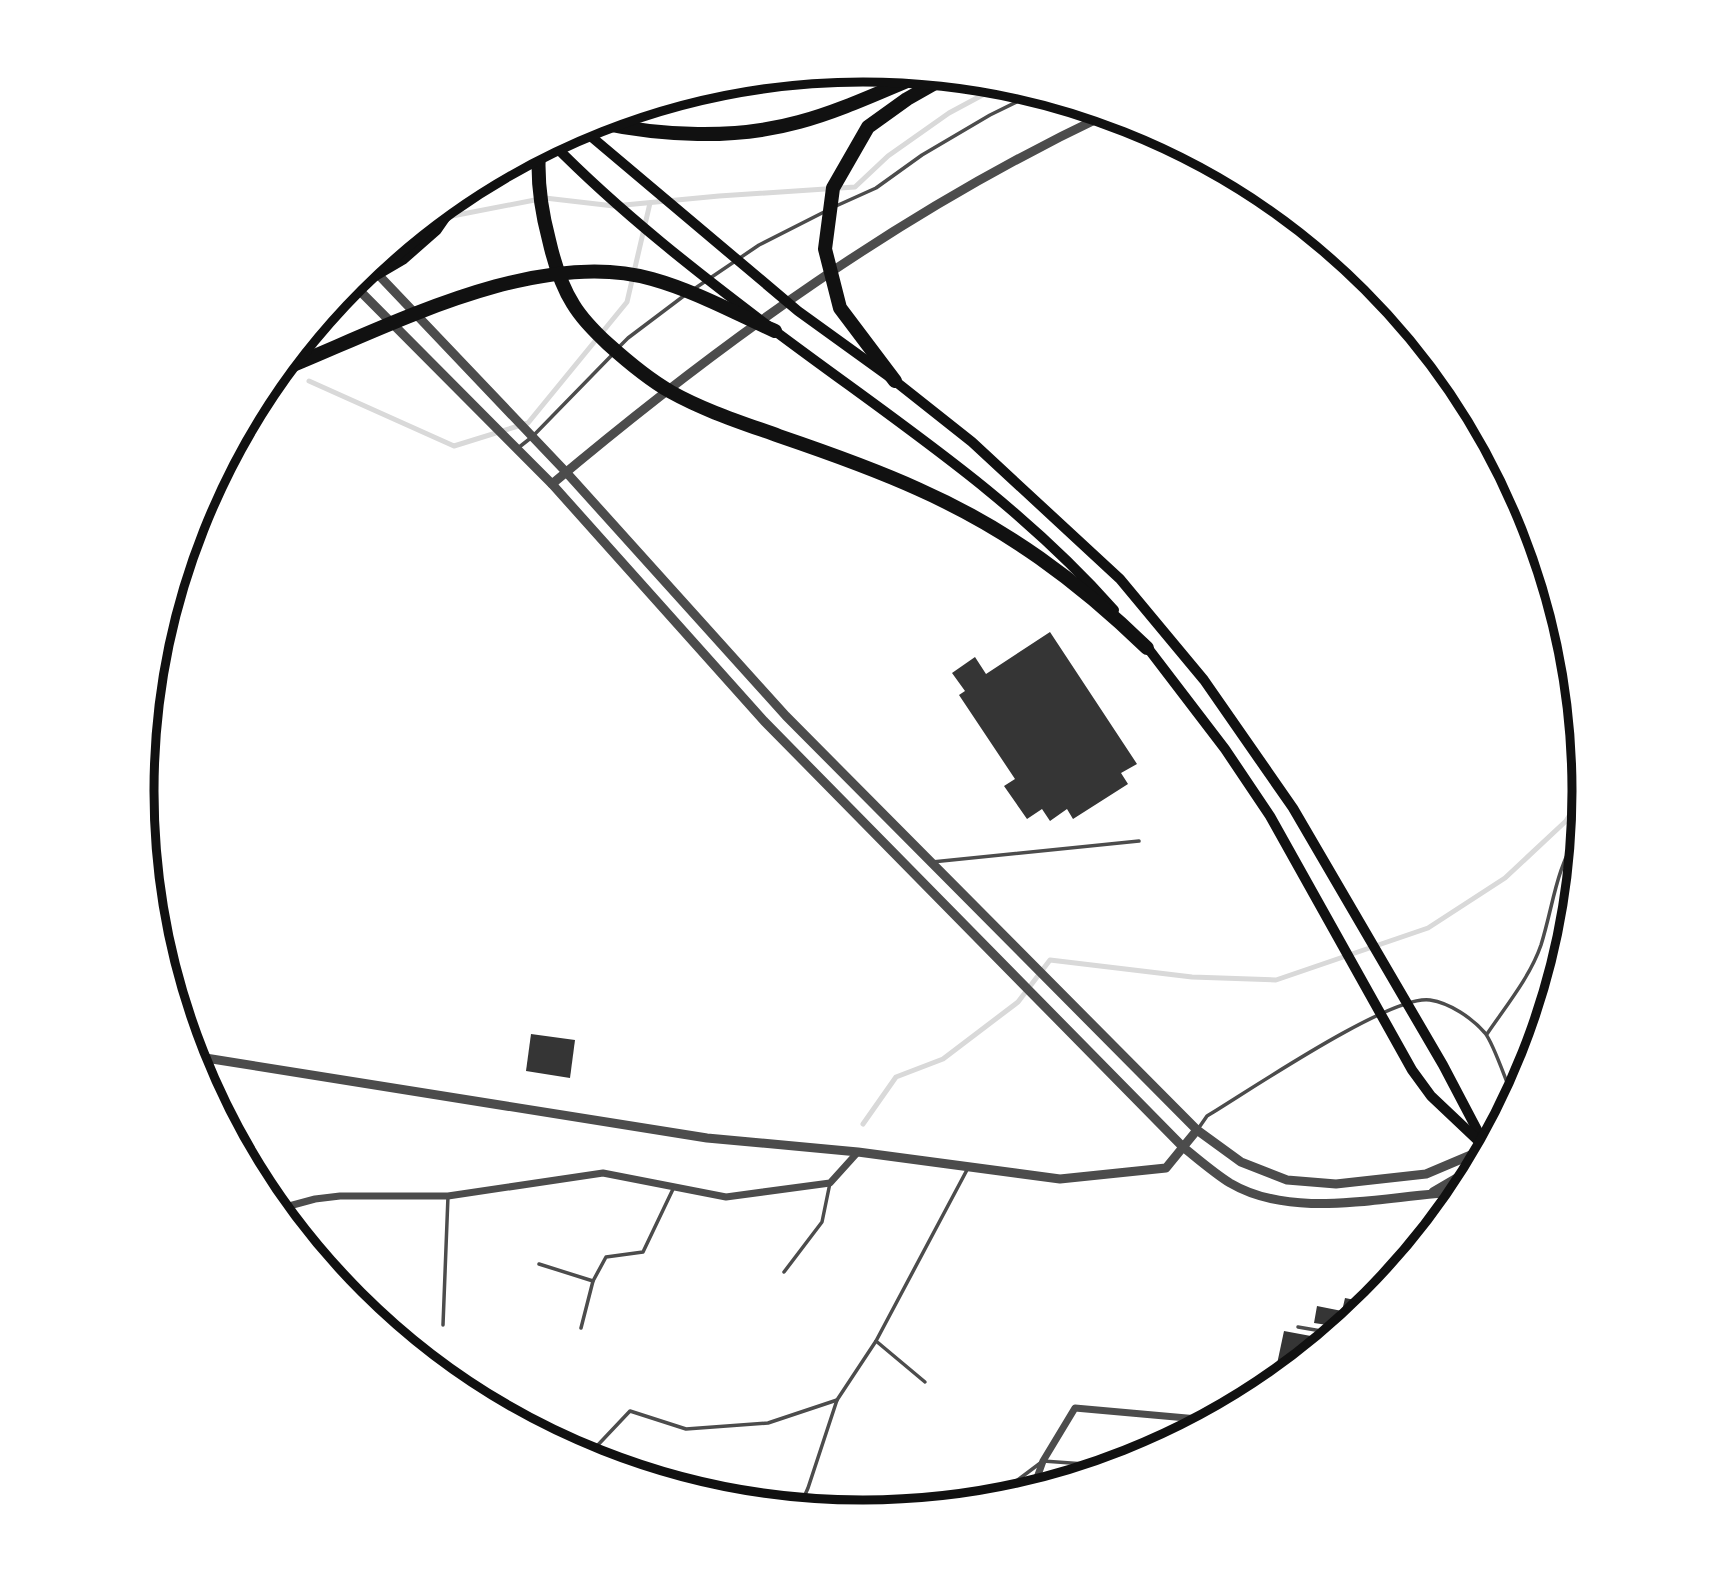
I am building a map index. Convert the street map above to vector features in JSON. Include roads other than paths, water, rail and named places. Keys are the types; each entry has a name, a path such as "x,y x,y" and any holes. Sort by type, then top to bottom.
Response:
{"highway":[{"path":"617,127 742,134 799,122 899,84"},
{"path":"895,381 840,308 825,249 833,188 868,127 930,86"},
{"path":"538,161 537,178 544,222 561,279 573,305 594,331 632,366 671,392 725,417 858,463 920,489 985,522 1048,562 1103,606 1147,648"},
{"path":"386,267 402,258 438,225"},
{"path":"299,362 438,304 480,291 561,274 604,272 651,278 775,331"}],"main road":[{"path":"591,136 798,310 972,442 1119,579 1204,680 1293,808 1443,1065 1480,1139"},
{"path":"559,151 645,230 775,331 944,454 1021,517 1086,578 1147,648 1225,748 1270,816 1412,1070 1430,1096 1479,1142"}],"street":[{"path":"552,484 705,363 815,282 993,171 1093,121"},
{"path":"378,275 566,472 786,716 1196,1130 1241,1162 1287,1180 1336,1184 1426,1174 1471,1154"},
{"path":"361,292 552,484 764,722 1183,1147 1231,1183 1272,1199 1311,1204 1447,1193"},
{"path":"207,1058 707,1138 858,1152 1060,1179 1166,1168 1196,1130"},
{"path":"289,1206 340,1196 448,1196 603,1173 726,1197 830,1183 858,1152"},
{"path":"1432,1193 1456,1179"},
{"path":"1037,1478 1043,1461 1075,1408 1192,1418"}],"lane":[{"path":"517,449 532,437 628,338 676,301 759,245 876,188 922,155 1020,100"},
{"path":"931,862 1139,841"},
{"path":"1486,1035 1518,990 1540,947 1562,863 1569,851"},
{"path":"1196,1130 1207,1116 1346,1031 1407,1004 1429,1000 1457,1010 1486,1035 1508,1085"},
{"path":"803,1497 837,1400 876,1341 969,1166"},
{"path":"784,1272 822,1222 830,1183"},
{"path":"581,1328 593,1281 606,1257 643,1252 674,1187"},
{"path":"443,1325 448,1196"},
{"path":"539,1264 593,1281"},
{"path":"1298,1328 1321,1331"},
{"path":"876,1341 925,1381"},
{"path":"596,1447 630,1412 686,1429 768,1423 837,1400"},
{"path":"1013,1483 1043,1461 1085,1464"}],"waterway":[{"path":"449,217 545,198 614,206 855,187 888,156 949,113 986,93"},
{"path":"309,381 454,446 528,423 627,302 650,203"},
{"path":"863,1124 896,1077 943,1059 1018,1002 1050,960 1192,977 1276,980 1428,928 1505,878 1566,821 1571,813"}]}
